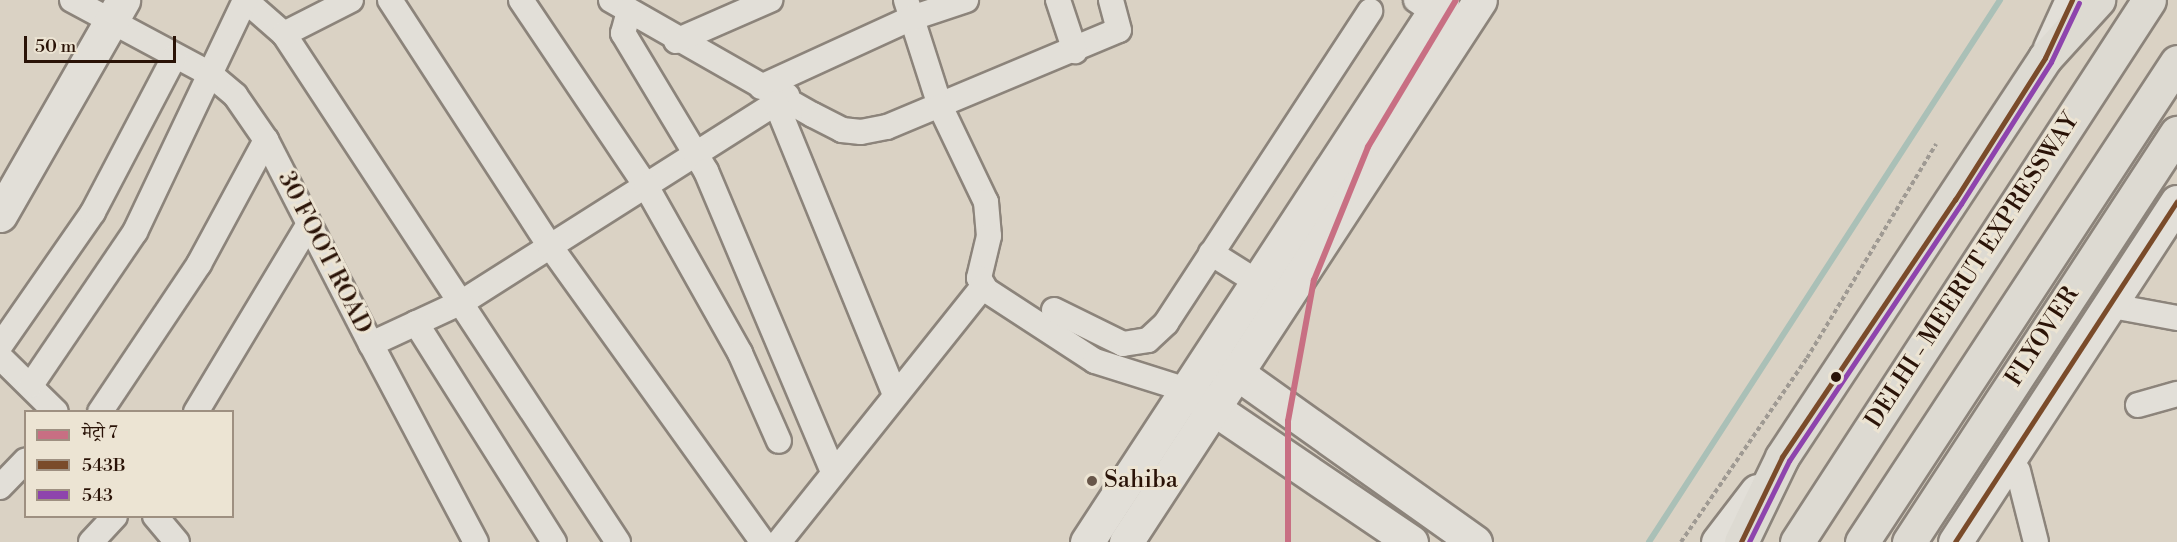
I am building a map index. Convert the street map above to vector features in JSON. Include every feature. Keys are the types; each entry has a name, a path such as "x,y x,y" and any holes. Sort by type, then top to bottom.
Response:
{"highway":[{"path":"1741,542 1782,457 2045,57 2098,0"},
{"name":"DELHI - MEERUT EXPRESSWAY","path":"1797,542 2149,0"},
{"path":"1862,542 2177,62"},
{"name":"FLYOVER","path":"1909,542 2177,133"}],"street":[{"name":"30 FOOT ROAD","path":"72,0 117,11 175,56 210,74 235,95 266,140 371,344 464,300 646,186 696,153 775,95 909,9 966,0"},
{"path":"31,385 135,232 245,0 284,34 464,300 618,542"},
{"path":"284,34 351,0"},
{"path":"390,0 550,246 763,542"},
{"path":"521,0 646,186 740,353 779,441"},
{"path":"676,41 770,0"},
{"path":"1058,0 1075,51"},
{"path":"620,6 676,41 775,95 842,130 861,132 940,106 1075,51 1119,30 1111,0"},
{"path":"1088,542 1200,399 1237,373 1480,0"},
{"path":"2045,57 2072,0"},
{"path":"1126,542 1200,399 1207,360 1431,4"},
{"path":"620,6 623,33 696,153 833,472"},
{"path":"909,9 940,106 990,219 979,261 983,286 1095,361 1200,399 1411,542"},
{"path":"0,215 117,11"},
{"path":"1054,310 1123,344 1136,345 1166,323 1370,11"},
{"path":"0,346 93,212 175,56"},
{"path":"775,95 895,395"},
{"path":"101,410 199,264 266,140"},
{"path":"1955,542 2177,202"},
{"path":"197,410 309,224"},
{"path":"1971,542 2177,226"},
{"path":"1211,253 1257,282"},
{"path":"779,542 983,286"},
{"path":"2123,308 2177,318"},
{"path":"416,322 554,542"},
{"path":"371,344 476,542"},
{"path":"1207,360 1237,373 1475,542"},
{"path":"4,370 31,385 55,410"},
{"path":"2138,405 2177,394"},
{"path":"1718,542 1782,457"},
{"path":"0,487 24,462"},
{"path":"2018,471 2036,542"},
{"path":"91,542 113,518"},
{"path":"157,518 177,542"}],"path":[{"path":"1681,542 1807,358 1936,144"}],"waterway":[{"path":"1649,542 2000,0"}],"metro line":[{"name":"7","path":"1288,542 1288,421 1314,280 1368,147 1456,0"}],"transit line":[{"name":"543B","path":"1741,542 1782,457 1955,200 2045,58 2072,0"},
{"name":"543","path":"1749,542 1789,461 1961,204 2051,62 2079,3"},
{"name":"543B","path":"1955,542 2177,202"}],"place":[{"name":"Sahiba","path":"1092,481"}]}
